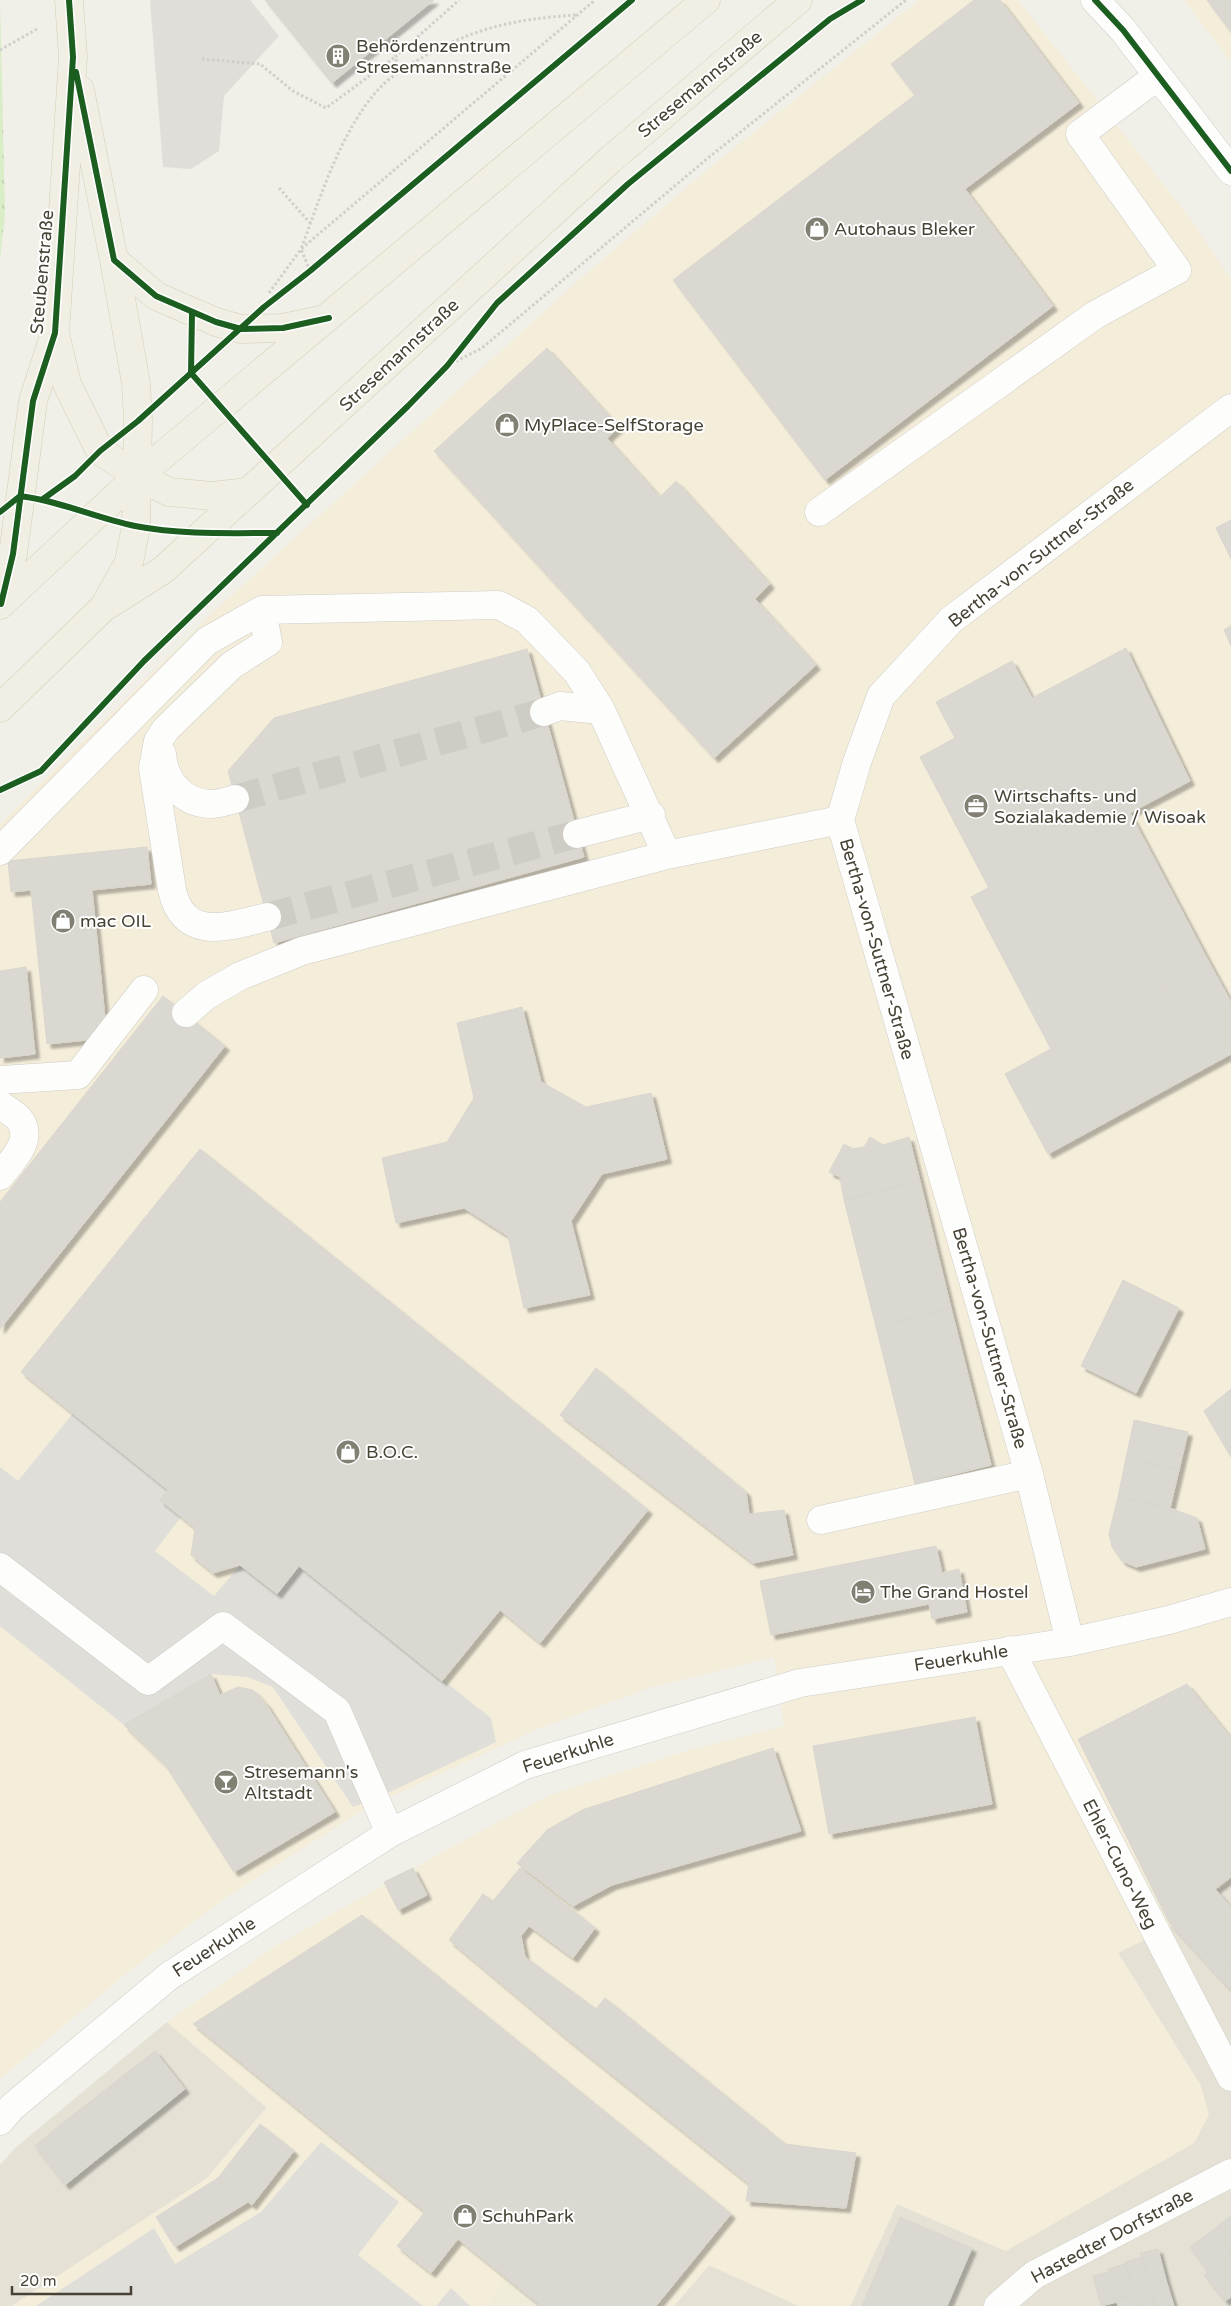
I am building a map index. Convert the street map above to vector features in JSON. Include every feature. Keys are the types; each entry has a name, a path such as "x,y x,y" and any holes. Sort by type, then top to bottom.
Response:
{"main road":[{"name":"Steubenstraße","path":"69,0 73,57 114,260 136,384 138,421 136,526 129,562 103,608"},
{"path":"0,604 138,476 329,318 706,0"},
{"name":"Stresemannstraße","path":"0,708 103,608 163,570 610,160 798,0"},
{"name":"Steubenstraße","path":"0,604 14,554 33,401 54,333 73,57"},
{"path":"114,260 156,296 208,319 241,329 283,328 329,318"},
{"name":"Steubenstraße","path":"54,333 67,384 100,451 138,476 169,492 212,496 248,492"}],"street":[{"path":"1095,0 1123,30 1231,171"},
{"path":"1106,0 1123,30"},
{"path":"819,512 1095,315 1177,270 1080,134 1158,76"},
{"name":"Bertha-von-Suttner-Straße","path":"1070,1642 1029,1474 840,820 857,762 881,696 951,620 1231,408"},
{"path":"0,851 207,641 262,610 499,605 527,620 577,672 601,710 668,855"},
{"path":"262,610 268,642 232,665 176,718 158,741 153,768 175,902 181,912 190,921 201,926 213,928 267,917"},
{"path":"544,712 560,706 601,710"},
{"path":"176,718 166,732 162,748 163,765 169,781 181,794 195,802 213,804 235,800"},
{"path":"577,834 651,815"},
{"path":"186,1013 207,995 240,976 302,951 668,855 840,820"},
{"path":"0,1080 78,1075 144,990"},
{"path":"0,1104 19,1119 25,1135 17,1154 0,1176"},
{"path":"822,1520 1029,1474"},
{"path":"0,1567 148,1681 222,1626 337,1711 390,1833"},
{"name":"Feuerkuhle","path":"0,2120 12,2107 169,1976 390,1833 525,1764 790,1686 1070,1642 1169,1620 1231,1602"},
{"name":"Ehler-Cuno-Weg","path":"1010,1650 1231,2077"},
{"name":"Hastedter Dorfstraße","path":"998,2306 1034,2274 1231,2173"}],"path":[{"path":"202,59 260,64 293,91 326,108 394,57 459,0"},
{"path":"241,329 302,249 595,0"},
{"path":"448,366 482,348 708,158 906,0"},
{"path":"310,271 302,249 311,224 348,133 376,91 400,71 450,42 502,24 533,18 577,15"},
{"path":"394,57 400,71"},
{"path":"279,188 311,224"},
{"path":"303,277 318,265"},
{"path":"241,329 276,297"},
{"path":"441,373 458,352"}],"shaded area":[{"path":"150,0 250,0 279,36 224,96 219,151 191,169 163,167"},
{"path":"919,0 1018,0 1193,222 1231,279 1231,1880 1170,1927 1118,1953 1201,2086 1209,2115 1194,2143 1006,2251 897,2204 850,2306 799,2306 709,2265 674,2306 12,2306 206,2179 267,2108 167,2022 276,1946 442,1852 550,1795 686,1751 784,1726 774,1657 652,1687 540,1728 366,1808 228,1896 133,1968 0,2079 0,824 210,615 579,280 707,170"},
{"path":"1184,0 1231,0 1231,62"},
{"path":"73,1413 168,1490 160,1500 181,1517 155,1551 214,1596 240,1565 277,1594 299,1566 491,1718 496,1742 377,1798 353,1807 273,1687 247,1677 211,1674 124,1725 0,1626 0,1467 18,1481"},
{"path":"1231,1880 1231,2306 850,2306 897,2204 1006,2251 1201,2086 1118,1953 1170,1927"},
{"path":"167,2022 267,2107 206,2179 12,2306 0,2306 0,2165 15,2148"},
{"path":"321,2142 399,2202 358,2255 423,2306 36,2306 154,2228 175,2264 261,2212"},
{"path":"709,2265 799,2306 674,2306"},
{"path":"507,2278 541,2306 485,2306"},
{"path":"451,2288 470,2306 436,2306"}],"green space":[{"path":"0,0 5,215 0,259"}],"building":[{"name":"Behördenzentrum Stresemannstraße","path":"265,0 434,0 332,83"},
{"path":"974,0 1000,0 1079,103 965,189 1053,306 825,480 673,280 915,95 891,64"},
{"path":"1207,0 1231,0 1231,32"},
{"path":"547,348 619,427 607,438 660,497 676,481 770,584 755,599 816,665 714,758 434,451"},
{"path":"1231,520 1231,559 1216,528"},
{"path":"1231,626 1231,646 1224,630"},
{"path":"1126,648 1190,781 989,888 920,757 955,738 936,702 1012,661 1032,698"},
{"path":"527,649 584,857 274,943 228,771 274,718"},
{"path":"1130,813 1209,962 1051,1049 971,897"},
{"path":"147,847 151,884 92,890 105,1018 87,1040 47,1044 31,890 11,892 8,861"},
{"path":"1209,962 1231,1002 1231,1054 1048,1154 1005,1074"},
{"path":"26,967 35,1054 0,1058 0,971"},
{"path":"163,996 225,1046 0,1329 0,1202"},
{"path":"522,1007 541,1082 586,1107 651,1093 667,1159 602,1174 571,1221 590,1295 524,1308 508,1236 464,1208 396,1223 382,1158 447,1142 474,1098 457,1023"},
{"path":"870,1137 883,1145 909,1137 920,1181 844,1200 840,1177 829,1172 844,1144 853,1149 864,1147"},
{"name":"B.O.C.","path":"200,1149 648,1510 540,1643 500,1610 442,1681 299,1566 277,1594 240,1565 213,1573 191,1555 195,1528 160,1500 168,1490 21,1372"},
{"path":"920,1181 951,1308 876,1327 844,1200"},
{"path":"1123,1280 1179,1308 1136,1393 1081,1366"},
{"path":"951,1308 991,1465 915,1484 876,1327"},
{"path":"596,1368 746,1492 749,1514 784,1510 793,1555 753,1563 560,1415"},
{"path":"1231,1389 1231,1457 1204,1411"},
{"path":"1134,1420 1188,1432 1179,1470 1126,1458"},
{"path":"1126,1458 1179,1470 1170,1508 1118,1497"},
{"path":"1118,1497 1170,1508 1197,1518 1205,1549 1136,1567 1122,1561 1112,1547 1109,1534"},
{"name":"The Grand Hostel","path":"936,1546 942,1573 959,1569 967,1612 932,1619 929,1604 771,1635 760,1581"},
{"path":"211,1674 220,1695 238,1687 253,1690 266,1704 335,1812 234,1872 166,1766 124,1725"},
{"path":"1187,1684 1231,1738 1231,1877 1170,1924 1078,1739"},
{"path":"975,1717 992,1804 829,1834 813,1746"},
{"path":"773,1748 801,1831 612,1885 573,1906 517,1863 547,1830 582,1810"},
{"path":"413,1868 427,1895 398,1910 384,1882"},
{"path":"520,1868 595,1928 573,1958 529,1926 521,1936 525,1957 596,2009 605,1998 785,2144 749,2184 571,2042 449,1940 483,1894 493,1901"},
{"path":"1215,1889 1231,1907 1231,1959 1215,1973 1170,1924"},
{"path":"362,1915 731,2214 656,2306 541,2306 458,2239 431,2273 397,2246 425,2212 193,2024"},
{"path":"1231,1959 1231,1990 1215,1973"},
{"path":"155,2051 185,2089 154,2114 124,2075"},
{"path":"124,2075 154,2114 125,2137 95,2098"},
{"path":"95,2098 125,2137 96,2160 65,2121"},
{"path":"65,2121 96,2160 65,2185 35,2146"},
{"path":"260,2124 294,2151 252,2205 218,2178"},
{"path":"785,2144 856,2153 846,2208 746,2201 749,2184"},
{"path":"218,2178 248,2202 175,2247 156,2217"},
{"path":"1231,2216 1231,2254 1208,2272 1190,2247"},
{"path":"900,2217 972,2248 947,2306 862,2306"},
{"path":"1158,2249 1166,2280 1149,2284 1140,2253"},
{"path":"1231,2254 1231,2297 1225,2301 1204,2275"},
{"path":"1142,2257 1150,2288 1133,2292 1125,2262"},
{"path":"1125,2264 1134,2295 1116,2300 1108,2269"},
{"path":"1108,2272 1117,2302 1101,2306 1093,2276"},
{"path":"1166,2280 1174,2306 1155,2306 1149,2284"},
{"path":"1150,2288 1155,2306 1137,2306 1133,2292"},
{"path":"1134,2295 1137,2306 1118,2306 1116,2300"}],"tunnel":[{"path":"235,799 544,712"},
{"path":"267,917 577,834"}],"cycle path":[{"path":"1,604 13,554 33,401 55,333 73,57 69,0"},
{"path":"43,499 75,476 100,451 138,421 264,307 310,271 632,0"},
{"path":"0,790 41,771 144,661 447,366 497,303 628,184 830,19 862,0"},
{"path":"1095,0 1123,30 1231,171"},
{"path":"76,72 114,260 156,296 216,322 241,329 283,328 329,318"},
{"path":"192,313 191,373 307,505"},
{"path":"0,512 20,496 35,498 121,523 153,529 206,533 277,533"}],"place":[{"name":"Behördenzentrum Stresemannstraße","path":"338,56"},
{"name":"Autohaus Bleker","path":"817,229"},
{"name":"MyPlace-SelfStorage","path":"507,425"},
{"name":"Wirtschafts- und Sozialakademie / Wisoak","path":"976,806"},
{"name":"mac OIL","path":"63,921"},
{"name":"B.O.C.","path":"348,1452"},
{"name":"The Grand Hostel","path":"863,1592"},
{"name":"Stresemann's Altstadt","path":"226,1782"},
{"name":"SchuhPark","path":"465,2216"}]}
